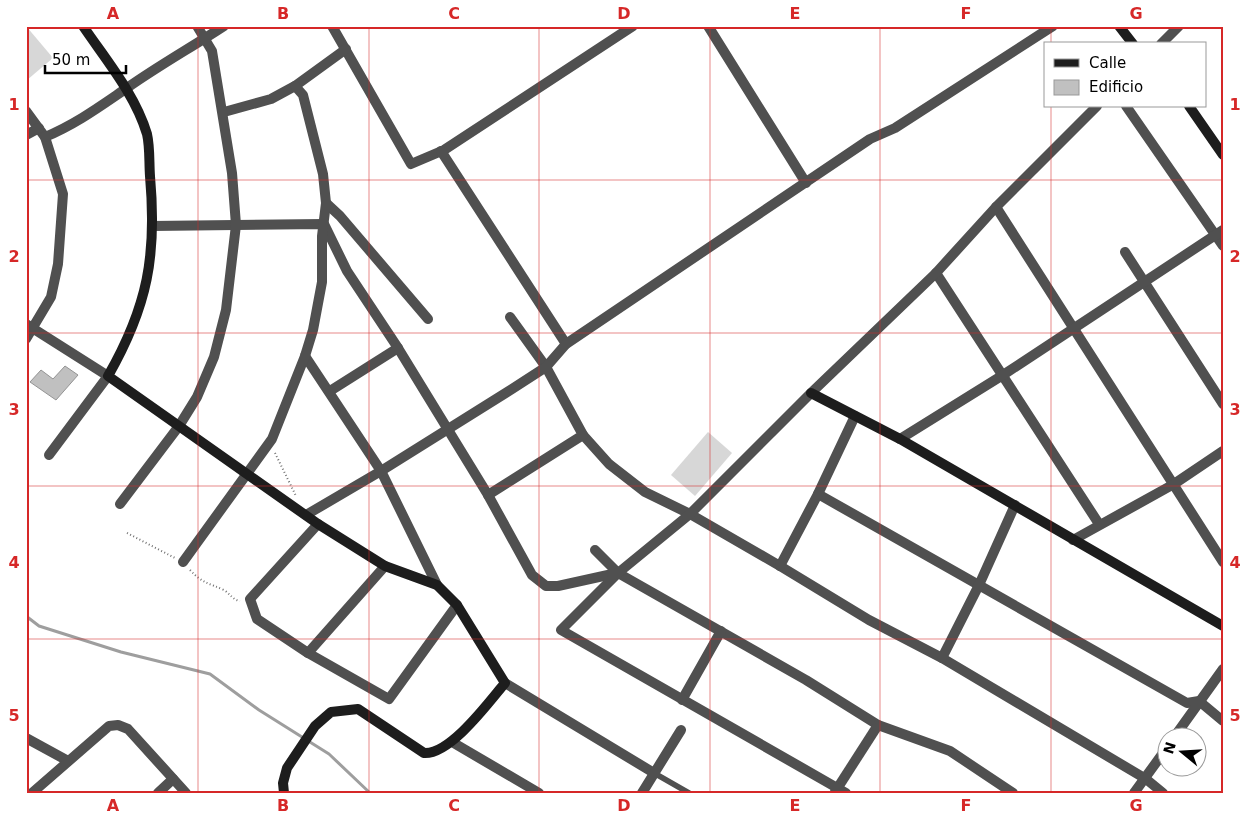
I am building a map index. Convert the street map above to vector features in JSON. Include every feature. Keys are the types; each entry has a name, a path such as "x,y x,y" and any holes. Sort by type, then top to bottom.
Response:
{"street":[{"path":"49,455 108,376 127,343 140,311 150,270 152,226 147,134 126,88 83,26"},
{"path":"120,504 179,426 197,397 214,357 226,310 236,225 232,173 224,112 212,51 197,26"},
{"path":"26,136 78,122 126,88 224,26"},
{"path":"332,26 411,164 441,151 633,26"},
{"path":"708,26 806,183"},
{"path":"306,515 448,430 546,367 566,344 870,139 895,128 1053,26"},
{"path":"1119,26 1131,42"},
{"path":"1163,42 1178,26"},
{"path":"224,112 271,99 295,86 346,50"},
{"path":"183,562 269,442 305,356 321,290 322,236 326,202 323,174 303,95 295,86"},
{"path":"878,725 839,791 561,630 618,573 690,514 811,393 936,273 996,207 1095,108"},
{"path":"1127,108 1219,232 1223,246"},
{"path":"1190,108 1223,155"},
{"path":"26,110 42,132 62,194 58,264 51,297 30,327 26,339"},
{"path":"441,151 566,344"},
{"path":"326,202 428,319"},
{"path":"996,207 1223,562"},
{"path":"152,226 324,224"},
{"path":"324,224 347,271 398,348 488,495 532,575 546,586 558,586 618,573"},
{"path":"900,439 1004,375 1144,280 1219,232"},
{"path":"1125,252 1223,404"},
{"path":"936,273 1099,524"},
{"path":"510,317 546,367 583,435 609,464 645,492 690,514 869,620 942,658 1146,779 1163,793"},
{"path":"30,327 108,376 318,524 385,566 437,585"},
{"path":"330,391 398,348"},
{"path":"305,356 330,391 381,471 437,585 457,605 506,683 654,773"},
{"path":"811,393 900,439 1223,626"},
{"path":"780,566 818,494 855,416"},
{"path":"488,495 583,435"},
{"path":"1073,540 1174,484 1223,451"},
{"path":"818,494 1187,703 1200,701 1223,721"},
{"path":"942,658 979,585 1015,506"},
{"path":"318,524 250,599 257,619 308,653 389,699 457,605"},
{"path":"594,550 618,573 806,680 878,725 950,751 1013,793"},
{"path":"308,653 385,566"},
{"path":"682,700 721,631"},
{"path":"1182,726 1223,669"},
{"path":"284,793 283,783 288,768 315,726 331,712 358,709 424,753 431,754 452,742 506,683"},
{"path":"32,793 109,726 118,725 128,730 186,793"},
{"path":"642,793 680,730"},
{"path":"26,738 68,761"},
{"path":"452,742 539,793"},
{"path":"1134,793 1156,764"},
{"path":"158,793 173,779"}],"lane":[{"path":"654,773 688,793"}],"path":[{"path":"269,442 297,498"}],"shaded area":[{"path":"26,26 53,58 27,80 26,79"},
{"path":"708,432 732,453 695,496 671,475"}],"building":[{"path":"65,366 78,375 56,400 30,382 41,370 53,379"}],"waterway":[{"path":"26,616 39,626 121,652 210,674 259,710 329,754 370,793"}]}
